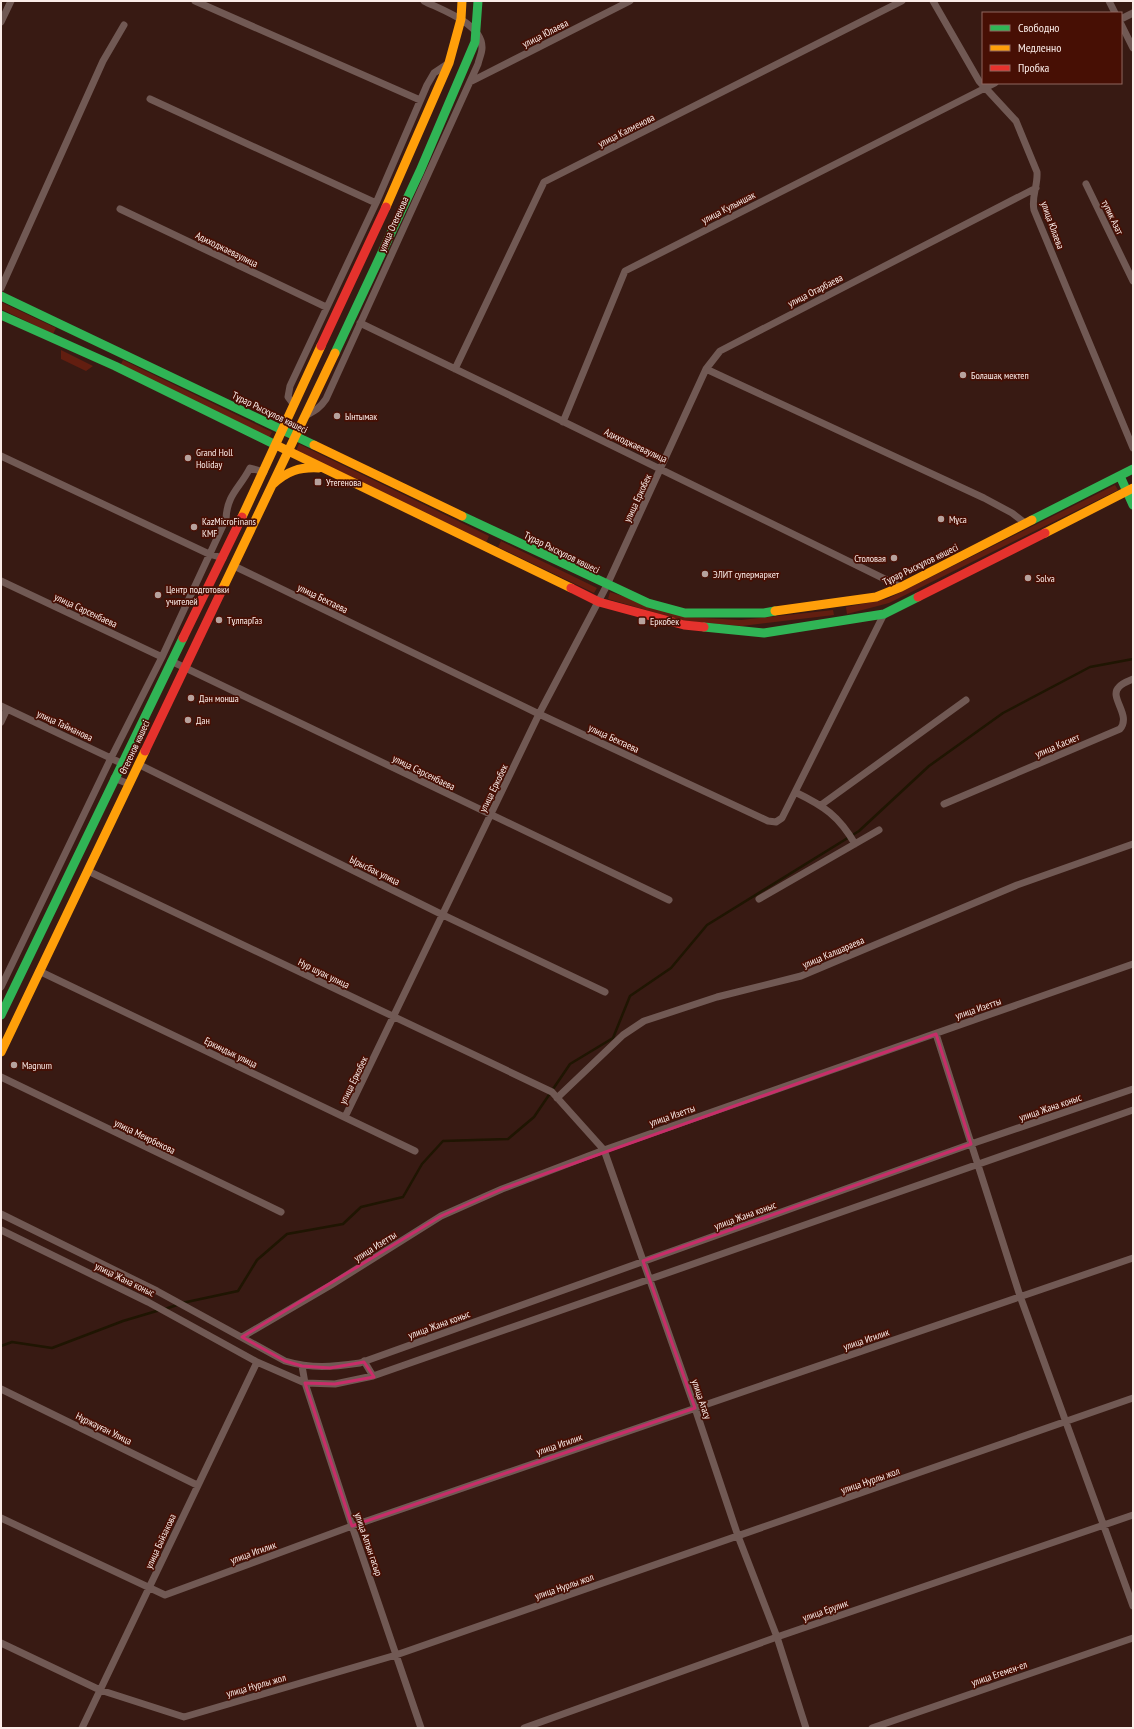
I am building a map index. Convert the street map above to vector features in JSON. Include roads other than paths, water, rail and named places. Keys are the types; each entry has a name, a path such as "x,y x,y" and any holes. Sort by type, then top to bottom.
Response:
{"main road":[{"name":"улица Отегенова","path":"276,446 384,212 450,63 461,19 462,1"},
{"name":"улица Отегенова","path":"288,451 420,171 463,71 474,42 478,1"},
{"name":"Тұрар Рыскұлов көшесі","path":"1,296 607,585 648,603 685,613 769,613 876,597 901,587 1133,469"},
{"path":"1,314 115,366 276,446 599,602 684,625 764,633 884,614 1130,489"},
{"path":"59,341 65,326"},
{"path":"115,366 121,353"},
{"name":"Өтегенов көшесі","path":"1,1014 121,763 223,558 276,446"},
{"name":"Өтегенов көшесі","path":"1,1052 288,451"},
{"path":"272,485 284,473 294,469 324,468"},
{"path":"1120,476 1130,489 1133,505"},
{"path":"492,550 500,534"},
{"path":"840,602 843,621"}],"street":[{"path":"1,22 11,1"},
{"path":"195,1 420,100"},
{"path":"424,1 461,19 476,31"},
{"name":"улица Юлаева","path":"470,82 630,1"},
{"name":"улица Калменова","path":"455,369 544,182 902,1"},
{"name":"улица Юлаева","path":"933,1 979,81 1016,121 1037,172 1036,188 1033,197 1034,210 1133,448"},
{"path":"1109,1 1114,12"},
{"path":"1122,18 1133,13"},
{"path":"1,288 103,61 124,25"},
{"path":"1122,26 1133,48"},
{"name":"улица Отегенова","path":"305,416 321,407 470,82 482,49 482,42 476,31"},
{"path":"294,405 288,397 290,386 376,203 420,100 434,73 450,63"},
{"name":"улица Кулыншак","path":"563,422 625,271 993,84"},
{"path":"150,99 376,203"},
{"name":"тупик Азат","path":"1086,184 1133,281"},
{"name":"улица Отарбаева","path":"662,468 706,369 720,351 1036,188"},
{"name":"Адиходжаеваулица","path":"120,209 326,307"},
{"name":"Адиходжаеваулица","path":"360,324 662,468 901,587"},
{"path":"706,369 984,498 1012,513 1025,523"},
{"path":"1,456 209,554 223,558"},
{"path":"1,987 111,758 162,657 226,519 226,507 236,487 245,478 250,468 264,472"},
{"name":"улица Еркобек","path":"346,1117 539,714 599,602 662,468"},
{"name":"улица Бектаева","path":"234,566 539,714 768,821 776,822 782,818 884,614"},
{"name":"улица Сарсенбаева","path":"1,581 162,657"},
{"name":"улица Сарсенбаева","path":"171,661 491,816 669,900"},
{"name":"улица Касиет","path":"944,804 1120,729 1124,725 1125,720 1116,695 1116,690 1133,679"},
{"path":"821,805 966,700"},
{"path":"1,722 4,708"},
{"name":"улица Тайманова","path":"4,708 121,763"},
{"name":"Ырысбак улица","path":"138,764 443,915 605,992"},
{"path":"114,778 129,784"},
{"path":"795,792 821,805 843,824 855,844"},
{"path":"759,899 879,830"},
{"name":"улица Калшараева","path":"554,1095 623,1035 644,1021 717,997 801,976 1017,885 1133,844"},
{"name":"Нур шуак улица","path":"88,871 554,1095"},
{"name":"улица Изетты","path":"242,1337 331,1285 441,1216 502,1189 604,1150 1133,964"},
{"name":"Еркиндык улица","path":"39,971 415,1151"},
{"path":"936,1034 1020,1296 1133,1606"},
{"name":"улица Меирбекова","path":"1,1077 281,1212"},
{"name":"улица Жана коныс","path":"1,1214 157,1291 284,1361 302,1366 330,1368 364,1361 971,1144 1133,1089"},
{"name":"улица Атасу","path":"554,1095 604,1150 644,1261 738,1536 777,1637 806,1728"},
{"name":"улица Жана коныс","path":"1,1230 148,1302 257,1362 306,1383 334,1384 373,1376 650,1280 977,1163 1133,1110"},
{"name":"улица Игилик","path":"1,1518 165,1595 352,1526 1133,1258"},
{"path":"364,1361 373,1376"},
{"name":"улица Байзакова","path":"82,1728 257,1362"},
{"name":"улица Алтын гасыр","path":"302,1366 306,1383 352,1526 421,1728"},
{"name":"Нұржауған Улица","path":"1,1389 197,1486"},
{"name":"улица Нурлы жол","path":"1,1643 100,1690 184,1717 396,1655 1133,1398"},
{"name":"улица Ерулик","path":"524,1728 777,1637 1133,1516"},
{"name":"улица Егемен-ел","path":"872,1728 1133,1638"}],"waterway":[{"path":"182,1303 238,1291 257,1260 287,1234 343,1224 361,1207 403,1197 422,1164 443,1141 508,1139 534,1117 570,1064 613,1038 630,996 671,968 707,925 859,831 929,766 1003,713 1090,667 1133,659"},
{"path":"165,1309 177,1305"},
{"path":"1,1346 12,1342 52,1348 123,1321 160,1310"}],"place":[{"name":"Болашақ мектеп","path":"963,375"},
{"name":"Ынтымак","path":"337,416"},
{"name":"Grand Holl Holiday","path":"188,458"},
{"name":"Утегенова","path":"318,482"},
{"name":"Мұса","path":"941,519"},
{"name":"KazMicroFinans KMF","path":"194,527"},
{"name":"Столовая","path":"894,558"},
{"name":"ЭЛИТ супермаркет","path":"705,574"},
{"name":"Solva","path":"1028,578"},
{"name":"Центр подготовки учителей","path":"158,595"},
{"name":"ТұлпарГаз","path":"219,620"},
{"name":"Еркобек","path":"642,621"},
{"name":"Дән монша","path":"191,698"},
{"name":"Дан","path":"188,720"},
{"name":"Magnum","path":"14,1065"}]}
